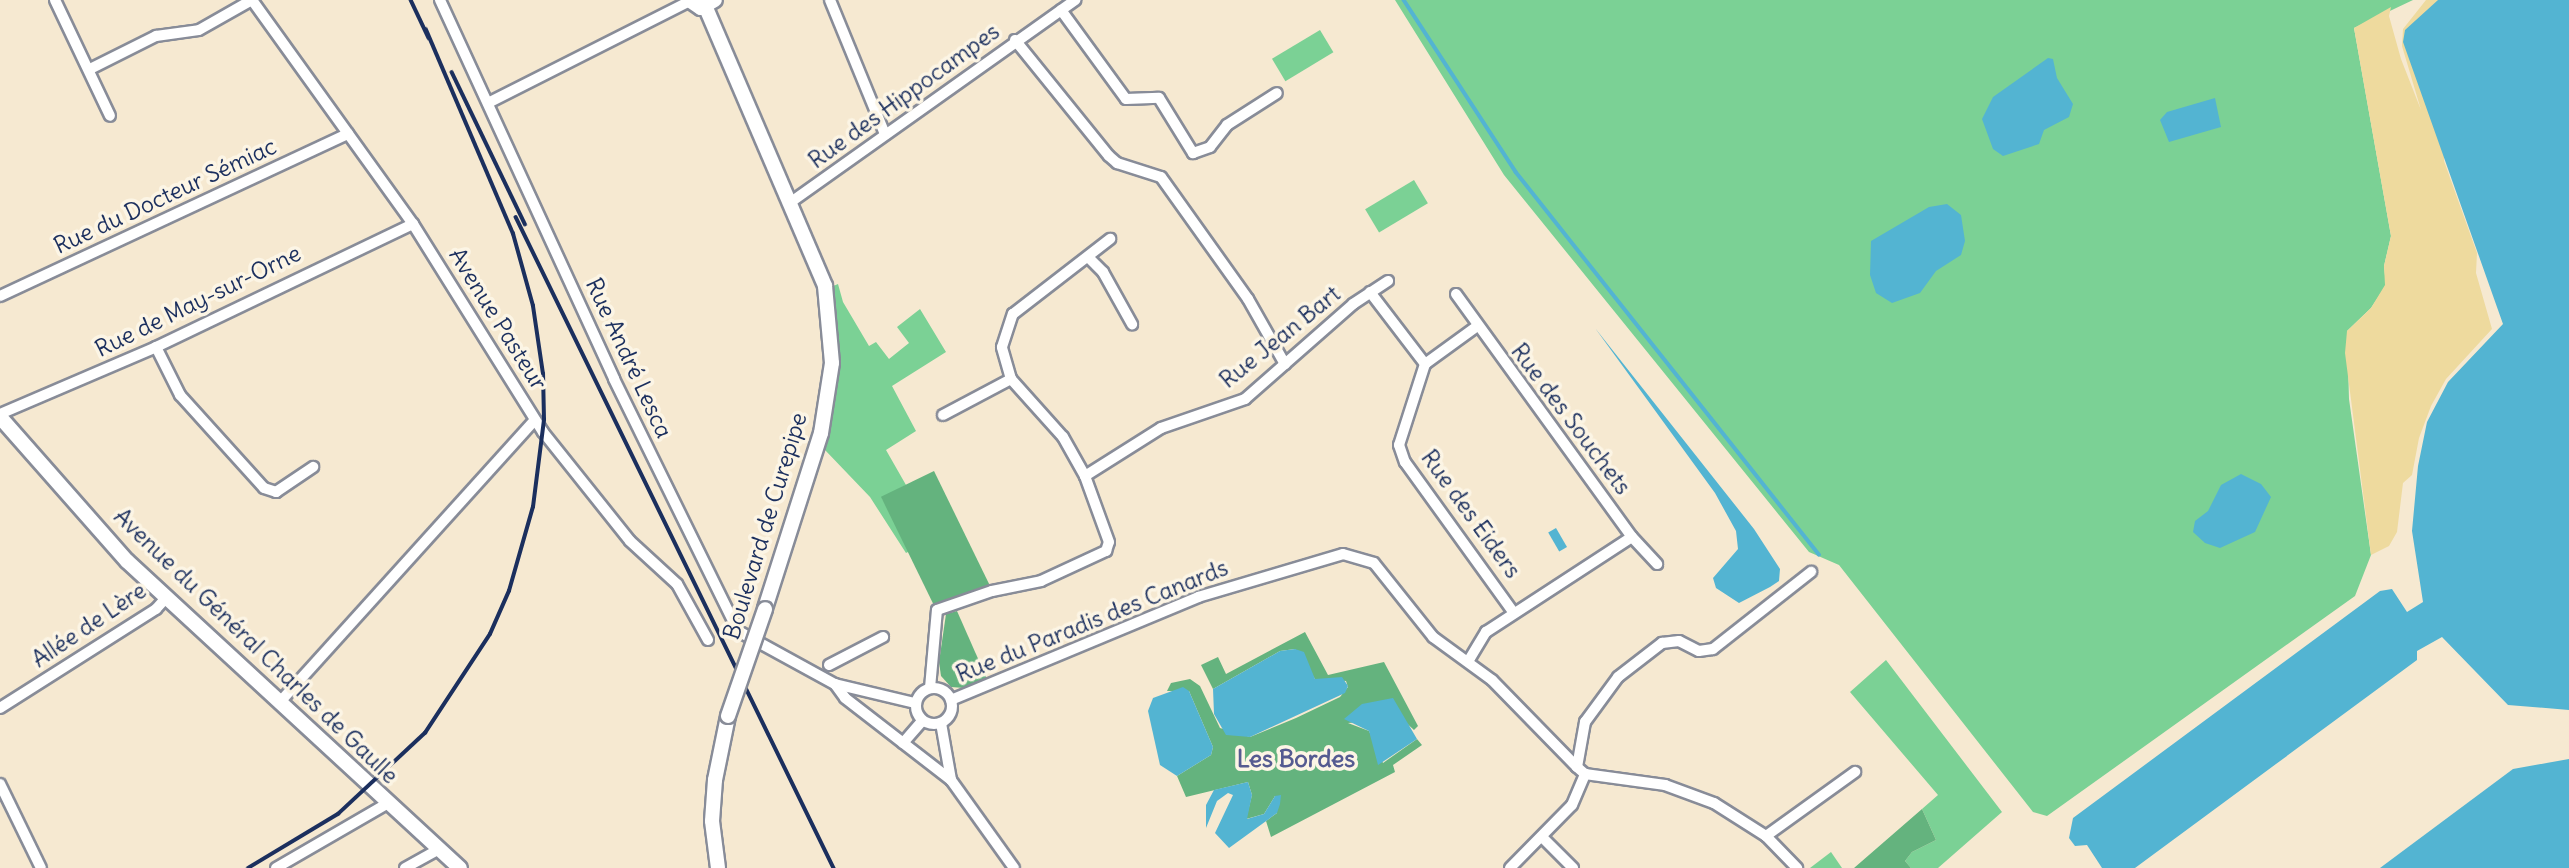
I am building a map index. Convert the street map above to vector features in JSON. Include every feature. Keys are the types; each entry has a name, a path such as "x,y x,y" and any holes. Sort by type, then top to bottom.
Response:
{"main road":[{"path":"690,0 711,4"},
{"name":"Boulevard de Curepipe","path":"711,4 825,286 832,363 821,433 728,716 713,807 718,868"},
{"name":"Avenue du Général Charles de Gaulle","path":"0,416 166,598 460,868"}],"street":[{"path":"55,0 110,116"},
{"path":"90,69 156,36 199,30 252,0"},
{"name":"Avenue Pasteur","path":"252,0 413,224 535,420 280,702"},
{"name":"Rue André Lesca","path":"440,0 620,391 738,631 835,684 915,703"},
{"path":"488,103 690,0"},
{"path":"830,0 885,134"},
{"name":"Rue des Hippocampes","path":"791,202 1015,40 1076,0"},
{"path":"1061,10 1126,99 1159,97 1193,153 1210,147 1227,125 1277,93"},
{"path":"1015,40 1109,156 1117,163 1161,177 1248,299 1285,364"},
{"name":"Rue du Docteur Sémiac","path":"0,296 348,134"},
{"name":"Rue de May-sur-Orne","path":"0,416 156,347 413,224"},
{"path":"922,720 915,703 930,688 937,610 992,591 1041,581 1106,551 1109,542 1085,476 1063,438 1011,379 1002,347 1013,314 1089,258 1110,239"},
{"path":"1089,258 1103,272 1132,324"},
{"name":"Rue Jean Bart","path":"1085,476 1161,428 1236,405 1370,292 1388,281"},
{"path":"1370,292 1425,364 1476,327"},
{"name":"Rue des Souchets","path":"1455,294 1476,327 1632,537 1657,564"},
{"path":"156,347 180,395 264,488 276,492 313,467"},
{"name":"Rue des Eiders","path":"1425,364 1399,445 1405,462 1514,612"},
{"path":"943,415 1011,379"},
{"path":"535,420 630,541 677,584 708,640"},
{"path":"1469,660 1486,632 1632,537"},
{"name":"Rue du Paradis des Canards","path":"951,701 1198,597 1343,554 1374,563 1433,637 1469,660 1581,771"},
{"path":"1510,868 1572,805 1581,771 1582,731 1591,709 1603,692 1644,654 1670,641 1699,651 1713,649 1811,572"},
{"name":"Allée de Lère","path":"0,708 156,609 166,598"},
{"path":"829,665 883,637"},
{"name":"Rue André Lesca","path":"835,684 845,698 951,780 1014,868"},
{"path":"922,720 941,723 952,711 951,701 945,691 930,688"},
{"path":"903,743 922,720"},
{"name":"Rue André Lesca","path":"941,723 951,780"},
{"path":"1581,771 1641,780 1691,793 1766,836 1797,868"},
{"path":"1766,836 1855,772"},
{"path":"0,783 41,868"},
{"path":"276,868 388,803"},
{"path":"1542,837 1573,868"},
{"path":"405,868 439,849"}],"green space":[{"path":"1395,0 2413,0 2354,28 2391,236 2384,266 2386,285 2371,308 2347,331 2349,399 2371,555 2355,596 2047,816 2033,812 1839,565 1809,552 1504,175"},
{"path":"1320,30 1333,52 1285,81 1272,59"},
{"path":"1414,180 1428,203 1379,233 1365,209"},
{"path":"838,284 843,302 869,346 876,342 889,359 909,343 897,327 920,309 946,352 892,386 916,431 886,450 906,485 882,498 912,550 906,553 870,497 825,450 835,395 831,287"},
{"path":"934,471 989,584 936,610 881,497"},
{"path":"957,611 987,679 964,688 951,687 941,676 939,662 946,614"},
{"path":"1305,632 1328,675 1384,662 1418,726 1414,730 1402,719 1348,723 1369,731 1383,763 1417,739 1422,745 1393,765 1395,772 1271,837 1266,821 1277,813 1275,796 1264,814 1246,819 1252,795 1248,782 1186,797 1177,776 1211,755 1213,747 1189,691 1167,691 1171,683 1190,679 1200,686 1220,728 1250,737 1296,718 1340,697 1348,687 1346,681 1315,679 1295,649 1280,651 1213,689 1201,665 1218,657 1226,674"},
{"path":"1886,660 2002,812 1938,868 1911,868 1905,861 1912,852 1936,840 1922,809 1938,795 1850,692"},
{"path":"1922,809 1936,840 1912,852 1905,861 1911,868 1854,868"},
{"path":"1831,852 1842,868 1810,868"}],"sand":[{"path":"2426,0 2445,0 2444,161 2477,253 2476,273 2492,329 2446,379 2431,406 2419,438 2412,475 2403,483 2397,532 2389,546 2371,555 2345,353 2347,331 2371,308 2385,285 2384,266 2391,236 2354,28 2391,7 2389,16 2401,59 2421,110 2402,46 2403,29"}],"water":[{"path":"2438,0 2569,0 2569,710 2508,705 2442,637 2417,651 2417,660 2135,868 2102,868 2087,845 2075,846 2069,838 2073,818 2380,591 2392,589 2407,612 2423,602 2412,531 2418,466 2427,422 2448,382 2503,324 2403,42 2405,30"},
{"path":"2048,58 2053,59 2057,78 2073,104 2069,117 2044,130 2039,144 2003,156 1993,149 1982,119 1993,97"},
{"path":"2215,98 2221,127 2169,142 2160,120 2167,112"},
{"path":"1947,204 1961,215 1965,241 1961,255 1936,271 1920,293 1892,303 1876,293 1870,275 1871,241 1929,207"},
{"path":"1595,328 1754,529 1780,569 1779,581 1739,603 1716,588 1713,578 1738,549 1736,531 1715,493"},
{"path":"2241,474 2261,484 2271,497 2255,532 2220,548 2205,543 2193,532 2195,521 2208,511 2221,485"},
{"path":"1556,528 1567,547 1559,552 1548,532"},
{"path":"1295,649 1304,652 1315,679 1342,677 1348,686 1345,693 1250,737 1226,735 1214,714 1213,689 1280,651"},
{"path":"1183,687 1189,691 1213,747 1211,755 1177,776 1160,765 1148,711 1153,698"},
{"path":"1393,698 1417,739 1378,765 1369,731 1344,719 1362,704"},
{"path":"2569,759 2569,868 2380,868 2513,769"},
{"path":"1248,782 1252,795 1247,819 1264,814 1275,796 1281,795 1280,804 1277,813 1229,848 1215,833 1233,795 1228,793 1217,801 1206,828 1206,805 1214,790"}],"waterway":[{"path":"1404,0 1516,172 1819,554"}],"railway":[{"path":"411,0 429,38"},
{"path":"248,868 338,814 425,733 490,634 509,591 533,507 544,420 543,374 533,306 513,234 426,30"},
{"path":"452,72 525,224"},
{"path":"516,217 834,868"}],"district":[{"name":"Les Bordes","path":"1296,759"}]}
